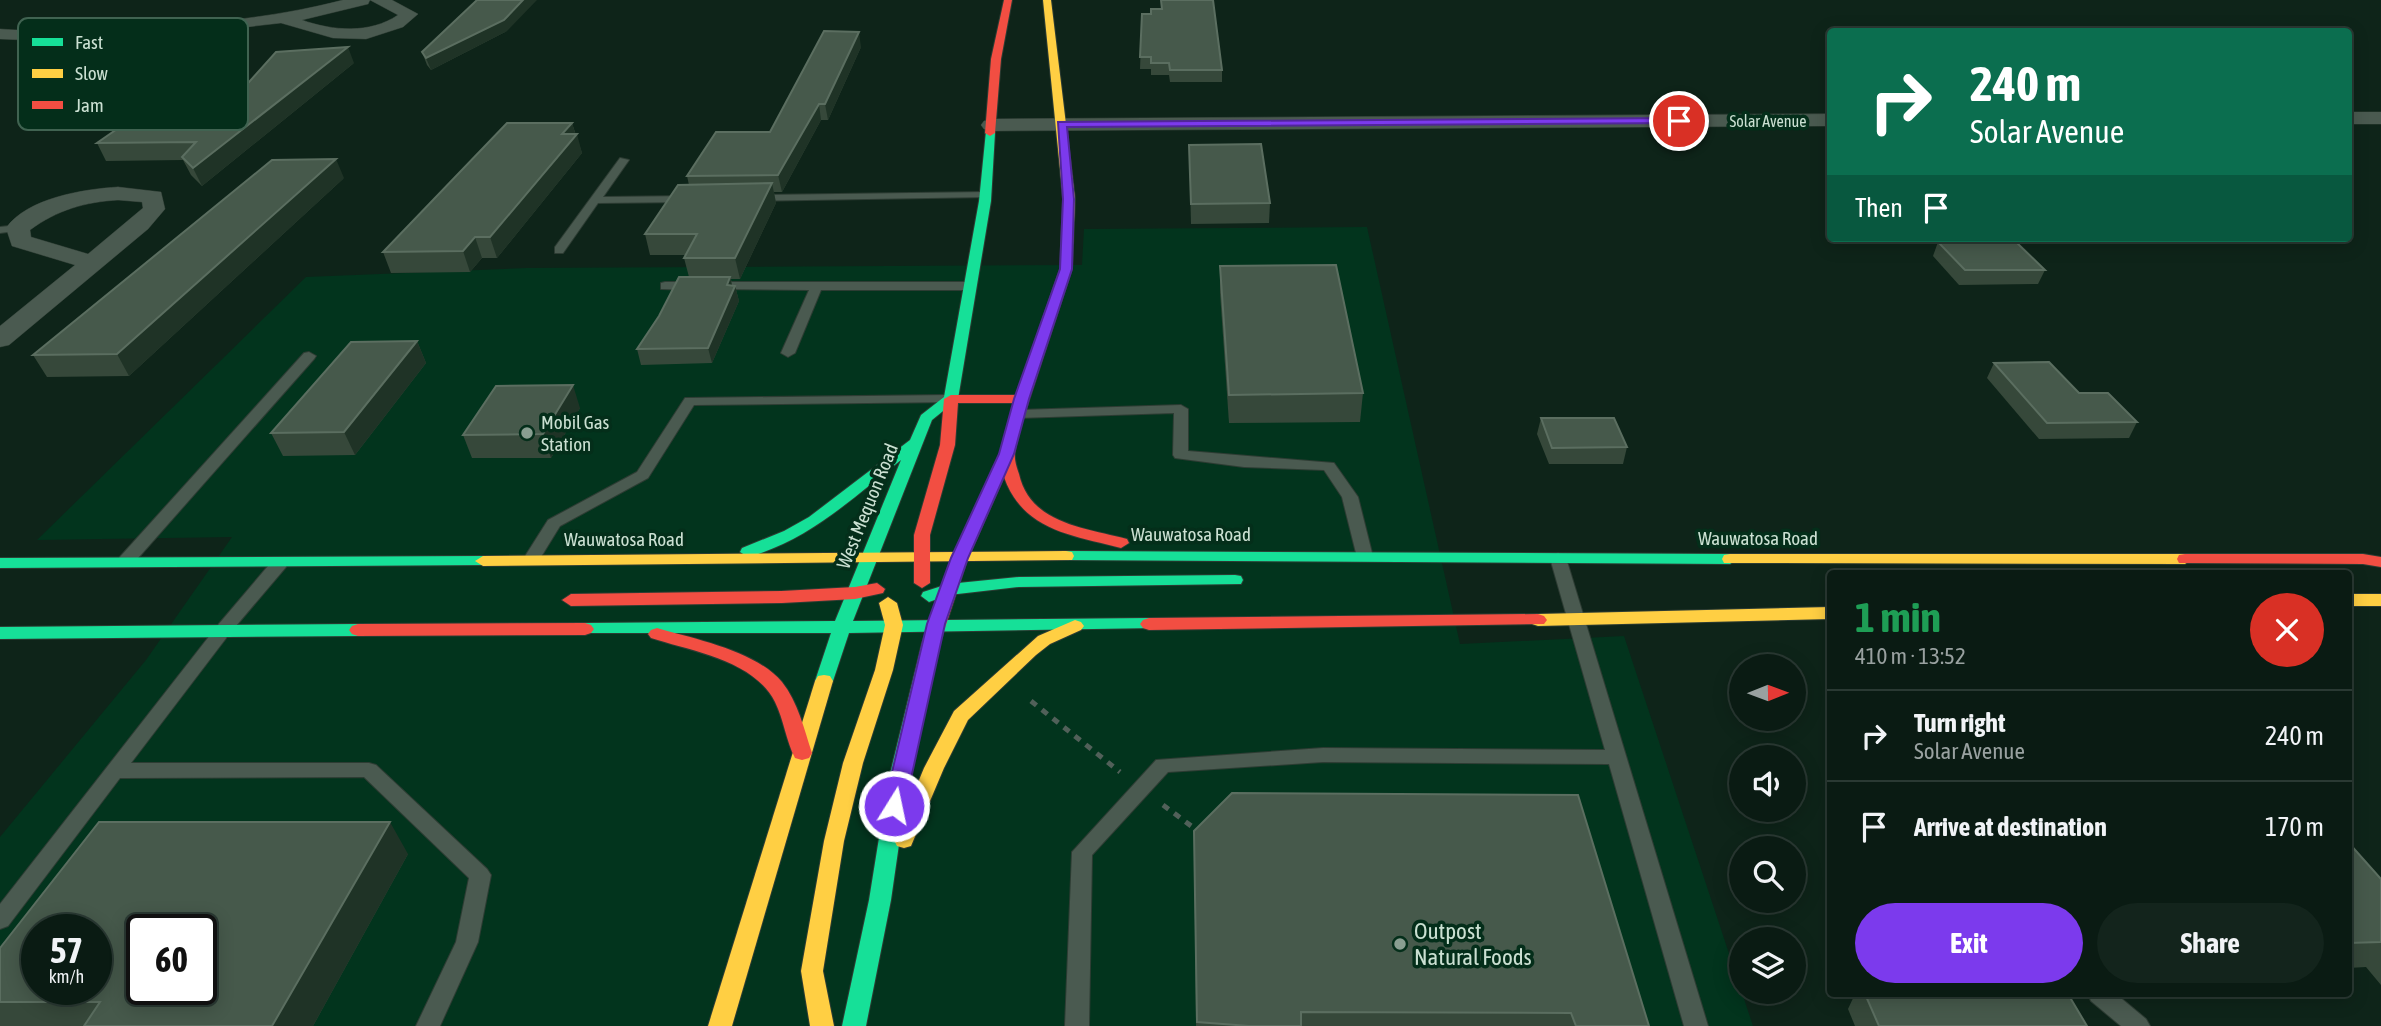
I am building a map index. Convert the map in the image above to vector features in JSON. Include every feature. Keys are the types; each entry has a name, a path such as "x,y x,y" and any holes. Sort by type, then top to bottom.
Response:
{"main road":[{"path":"822,1026 812,971 834,841 853,763 904,608 902,581 918,558 919,534 924,515 953,425 951,399 985,195 996,59 1008,0"},
{"path":"854,1026 880,900 898,782 936,624 960,558 1007,454 1066,269 1069,199 1047,0"},
{"path":"951,399 1020,407"},
{"name":"West Mequon Road","path":"720,1026 842,626 926,418 951,399"},
{"path":"720,560 765,547 790,535 849,496 895,456 915,443"},
{"path":"1007,454 1008,478 1021,505 1048,520 1152,554"},
{"name":"Wauwatosa Road","path":"0,563 870,559 1152,554 1558,558 2363,559 2381,562"},
{"path":"1292,574 1438,557"},
{"path":"548,601 855,593 902,581 960,558"},
{"path":"870,559 902,581"},
{"path":"0,633 224,629 842,626 904,608 948,590 1019,582 1252,579"},
{"path":"902,581 904,608"},
{"path":"2352,600 2381,600"},
{"path":"904,608 936,624 1577,620 1827,613"},
{"path":"904,608 936,624"},
{"path":"224,629 331,614"},
{"path":"880,900 934,768 961,716 1030,651 1051,637 1080,624"},
{"path":"635,626 743,665 767,679 783,701 802,753"}],"street":[{"path":"248,23 284,19 362,0"},
{"path":"284,19 330,34 370,32 399,24 410,14 378,0"},
{"path":"0,34 18,36"},
{"path":"2352,118 2381,118"},
{"name":"Solar Avenue","path":"991,125 1827,120"},
{"path":"0,338 140,224 153,209 153,198 132,193 97,194 61,203 9,229 20,241 92,263"}],"lane":[{"path":"559,250 624,160"},
{"path":"734,198 985,195"},
{"path":"595,200 706,198"},
{"path":"665,286 970,286"},
{"path":"788,353 816,287"},
{"path":"125,562 309,356"},
{"path":"530,561 554,523 643,475 690,401 951,399"},
{"path":"1020,407 1181,409 1180,455 1244,462 1329,466 1350,497 1365,557"},
{"path":"1558,558 1696,1026"},
{"path":"0,920 224,629 280,563"},
{"path":"1077,1026 1082,852 1163,765 1323,755 1618,757"},
{"path":"115,771 369,770 480,875 467,942 428,1026"},
{"path":"2103,997 2138,1026"}],"path":[{"path":"1024,697 1203,834"}],"shaded area":[{"path":"1367,227 1460,644 1624,636 1729,953 1729,1004 1746,1004 1753,1026 0,1026 0,837 146,660 232,537 37,540 306,277 527,268 1082,265 1084,229"}],"building":[{"path":"477,0 523,0 504,20 426,58 422,52"},
{"path":"1161,0 1213,0 1222,70 1170,70 1169,63 1151,63 1151,57 1140,57 1142,14 1151,14 1151,9 1162,9"},
{"path":"824,31 859,32 825,104 819,104 778,175 687,176 716,132 770,132"},
{"path":"348,47 248,125 248,83 276,52"},
{"path":"507,123 572,123 562,134 577,134 490,237 475,237 463,251 383,252"},
{"path":"116,130 242,130 193,168 182,157 196,142 97,143"},
{"path":"1261,144 1270,203 1191,204 1189,145"},
{"path":"336,159 117,354 33,355 272,160"},
{"path":"772,183 735,258 684,258 697,234 645,234 678,185"},
{"path":"1938,242 2016,242 2045,270 1965,270"},
{"path":"1336,265 1363,393 1229,395 1220,266"},
{"path":"679,277 730,277 727,285 735,286 708,348 637,349 659,316"},
{"path":"417,341 344,432 271,433 351,342"},
{"path":"2049,362 2079,393 2108,393 2137,422 2047,423 1994,363"},
{"path":"573,385 543,434 463,435 496,386"},
{"path":"1541,418 1614,418 1627,447 1552,448"},
{"name":"Outpost Natural Foods","path":"1232,793 1578,795 1649,1026 1576,1026 1571,1013 1301,1012 1301,1026 1197,1022 1194,831"},
{"path":"99,822 390,822 272,1026 84,1026 98,1005 112,1005 112,914 27,914"},
{"path":"2352,846 2381,879 2381,942 2352,943"},
{"path":"21,921 21,1002 0,1002 0,948"},
{"path":"1866,997 2070,997 2087,1026 1879,1026"}],"traffic: fast":[{"path":"824,681 842,626 926,418 951,399 985,201 990,133"},
{"path":"748,552 790,535 815,520 913,444"},
{"path":"1066,556 1730,559"},
{"path":"0,563 483,561"},
{"path":"929,596 948,590 1019,582 1235,580"},
{"path":"585,629 1149,624"},
{"path":"0,633 358,630"},
{"path":"854,1026 880,900 898,782 931,643"}],"traffic: slow":[{"path":"1030,376 1066,269 1069,199 1047,0"},
{"path":"483,561 1066,556"},
{"path":"1730,559 2185,559"},
{"path":"2352,600 2381,600"},
{"path":"822,1026 812,971 834,841 853,763 884,670 894,625 888,603"},
{"path":"1538,620 1827,613"},
{"path":"904,840 934,768 961,716 1030,651 1044,640 1075,626"},
{"path":"720,1026 824,681"}],"traffic: jam":[{"path":"990,133 996,59 1008,0"},
{"path":"931,643 960,558 1007,454 1030,376"},
{"path":"922,583 922,535 951,431 951,399 1022,399"},
{"path":"1007,454 1012,479 1020,498 1031,511 1060,526 1121,543"},
{"path":"2185,559 2363,559 2381,562"},
{"path":"571,600 782,597 855,593 877,589"},
{"path":"1149,624 1538,620"},
{"path":"358,630 585,629"},
{"path":"657,634 737,661 765,677 784,702 802,753"}],"place":[{"name":"Mobil Gas Station","path":"527,433"},
{"name":"Outpost Natural Foods","path":"1400,944"}],"route":[{"path":"894,806 936,624 960,558 1007,454 1021,399 1066,269 1069,199 1062,124 1679,121"}]}
